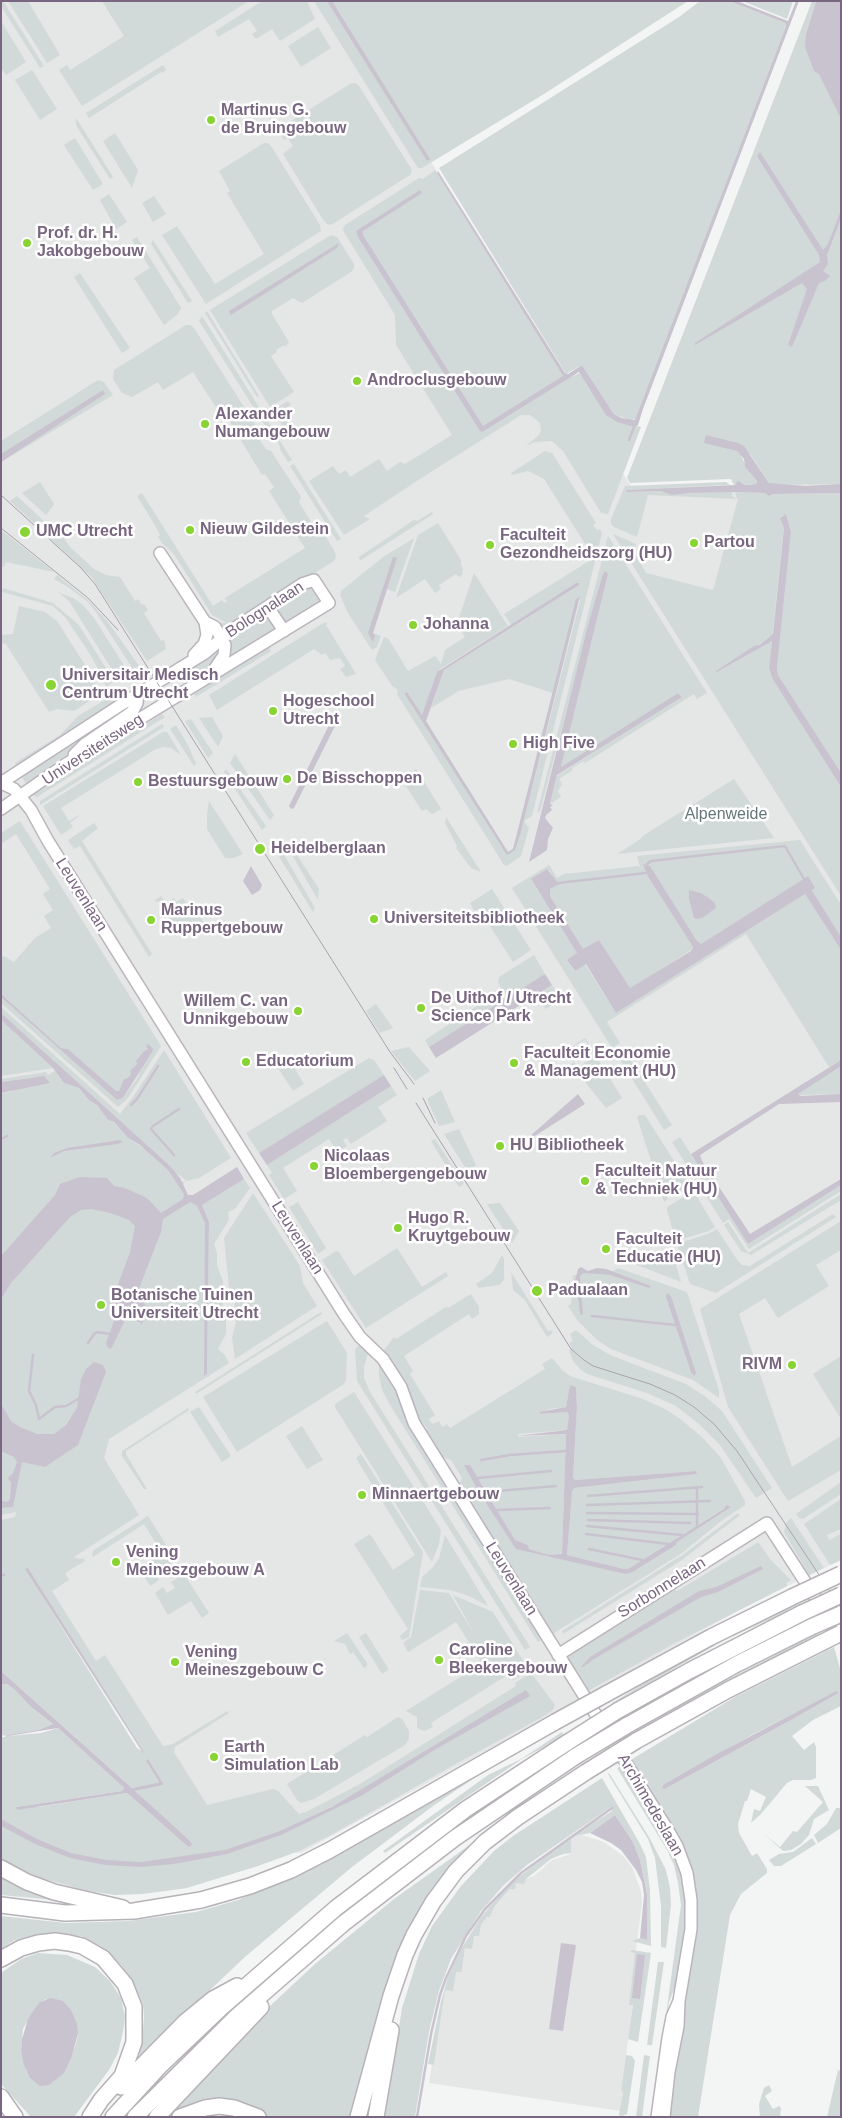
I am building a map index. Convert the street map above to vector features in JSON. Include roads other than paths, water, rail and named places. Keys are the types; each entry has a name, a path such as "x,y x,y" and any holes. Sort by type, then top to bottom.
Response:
{"highway":[{"path":"1,1905 64,1913 134,1911 174,1906 228,1893 291,1870 711,1637 841,1574"},
{"path":"113,2117 160,2066 261,1972 336,1908 466,1810 568,1742 697,1666 841,1595"},
{"path":"135,2117 199,2052 305,1955 390,1886 448,1843 576,1756 626,1726 737,1664 841,1614"},
{"path":"358,2117 391,1996 405,1955 433,1902 475,1852 518,1816 636,1742 728,1690 841,1633"},
{"path":"1,1868 27,1882 54,1892 134,1911"},
{"path":"1,1959 21,1948 38,1943 55,1941 69,1943 82,1946 103,1958 112,1966 125,1984 134,2007 134,2042 122,2076 101,2100 91,2117"},
{"path":"157,2117 288,1980 305,1955"},
{"path":"376,2117 405,1955"},
{"path":"91,2117 186,2022 213,1999 261,1972"},
{"path":"1,2097 14,2117"},
{"path":"1,2105 14,2117"},
{"path":"180,2117 205,2108 219,2106 234,2108 258,2117"}],"main road":[{"path":"160,553 205,622 207,635 204,644 188,662"},
{"name":"Bolognalaan","path":"157,682 205,653 220,635 233,630 302,584 314,580 329,603 164,704"},
{"path":"268,607 284,631"},
{"path":"205,622 215,627 225,645 224,655 211,675"},
{"name":"Universiteitsweg","path":"1,783 157,682"},
{"path":"66,764 85,744 132,712 137,703 138,694"},
{"name":"Universiteitsweg","path":"1,810 66,764 164,704"},
{"name":"Universiteitsweg","path":"1,783 14,789 21,797"},
{"name":"Leuvenlaan","path":"21,797 32,812 34,819"},
{"name":"Leuvenlaan","path":"1,810 22,806 34,819 355,1329 383,1359 402,1387 414,1423 558,1655"},
{"name":"Sorbonnelaan","path":"558,1655 767,1523 841,1638"},
{"name":"Archimedeslaan","path":"558,1655 669,1832 682,1860 689,1885 691,1929 679,2002 678,2026 669,2072 664,2117"},
{"name":"Archimedeslaan","path":"657,2117 669,2031 672,2017 679,2002"}],"waterway":[{"path":"629,440 634,427"},
{"path":"647,864 651,861 785,846 804,879"},
{"path":"558,883 646,873"},
{"path":"131,1105 137,1099 158,1066"},
{"path":"174,1155 151,1129 179,1109"},
{"path":"1,1139 7,1136"},
{"path":"592,1316 675,1325"},
{"path":"88,1343 97,1332 110,1334"},
{"path":"33,1355 29,1391 36,1405 39,1419 55,1407 66,1406 78,1399"},
{"path":"481,1460 510,1455 566,1451"},
{"path":"478,1478 551,1471"},
{"path":"486,1492 556,1486"},
{"path":"697,1487 697,1526"},
{"path":"588,1496 702,1487"},
{"path":"587,1505 710,1501"},
{"path":"497,1510 550,1508"},
{"path":"587,1513 698,1514"},
{"path":"588,1520 690,1523"},
{"path":"587,1526 682,1535"},
{"path":"586,1534 668,1544"},
{"path":"589,1549 642,1560"},
{"path":"417,2117 431,2034 440,1995 466,1936 485,1909 521,1873 612,1808"}],"tram line":[{"path":"1,495 81,568 95,584 390,1052 414,1084"},
{"path":"1,528 88,598 118,630"},
{"path":"394,1068 407,1089"},
{"path":"423,1098 435,1123"},
{"path":"416,1103 571,1349 593,1366 650,1384 675,1395 694,1407 714,1424 737,1451 841,1608"}],"place":[{"name":"Martinus G. de Bruingebouw","path":"211,120"},
{"name":"Prof. dr. H. Jakobgebouw","path":"27,243"},
{"name":"Androclusgebouw","path":"357,381"},
{"name":"Alexander Numangebouw","path":"205,424"},
{"name":"Nieuw Gildestein","path":"190,530"},
{"name":"UMC Utrecht","path":"25,532"},
{"name":"Partou","path":"694,543"},
{"name":"Faculteit Gezondheidszorg (HU)","path":"490,545"},
{"name":"Johanna","path":"413,625"},
{"name":"Universitair Medisch Centrum Utrecht","path":"51,685"},
{"name":"Hogeschool Utrecht","path":"273,711"},
{"name":"High Five","path":"513,744"},
{"name":"De Bisschoppen","path":"287,779"},
{"name":"Bestuursgebouw","path":"138,782"},
{"name":"Heidelberglaan","path":"260,849"},
{"name":"Universiteitsbibliotheek","path":"374,919"},
{"name":"Marinus Ruppertgebouw","path":"151,920"},
{"name":"De Uithof / Utrecht Science Park","path":"421,1008"},
{"name":"Willem C. van Unnikgebouw","path":"298,1011"},
{"name":"Educatorium","path":"246,1062"},
{"name":"Faculteit Economie & Management (HU)","path":"514,1063"},
{"name":"HU Bibliotheek","path":"500,1146"},
{"name":"Nicolaas Bloembergengebouw","path":"314,1166"},
{"name":"Faculteit Natuur & Techniek (HU)","path":"585,1181"},
{"name":"Hugo R. Kruytgebouw","path":"398,1228"},
{"name":"Faculteit Educatie (HU)","path":"606,1249"},
{"name":"Padualaan","path":"537,1291"},
{"name":"Botanische Tuinen Universiteit Utrecht","path":"101,1305"},
{"name":"RIVM","path":"792,1365"},
{"name":"Minnaertgebouw","path":"362,1495"},
{"name":"Vening Meineszgebouw A","path":"116,1562"},
{"name":"Caroline Bleekergebouw","path":"439,1660"},
{"name":"Vening Meineszgebouw C","path":"175,1662"},
{"name":"Earth Simulation Lab","path":"214,1757"}],"park label":[{"name":"Alpenweide","path":"726,815"}]}
